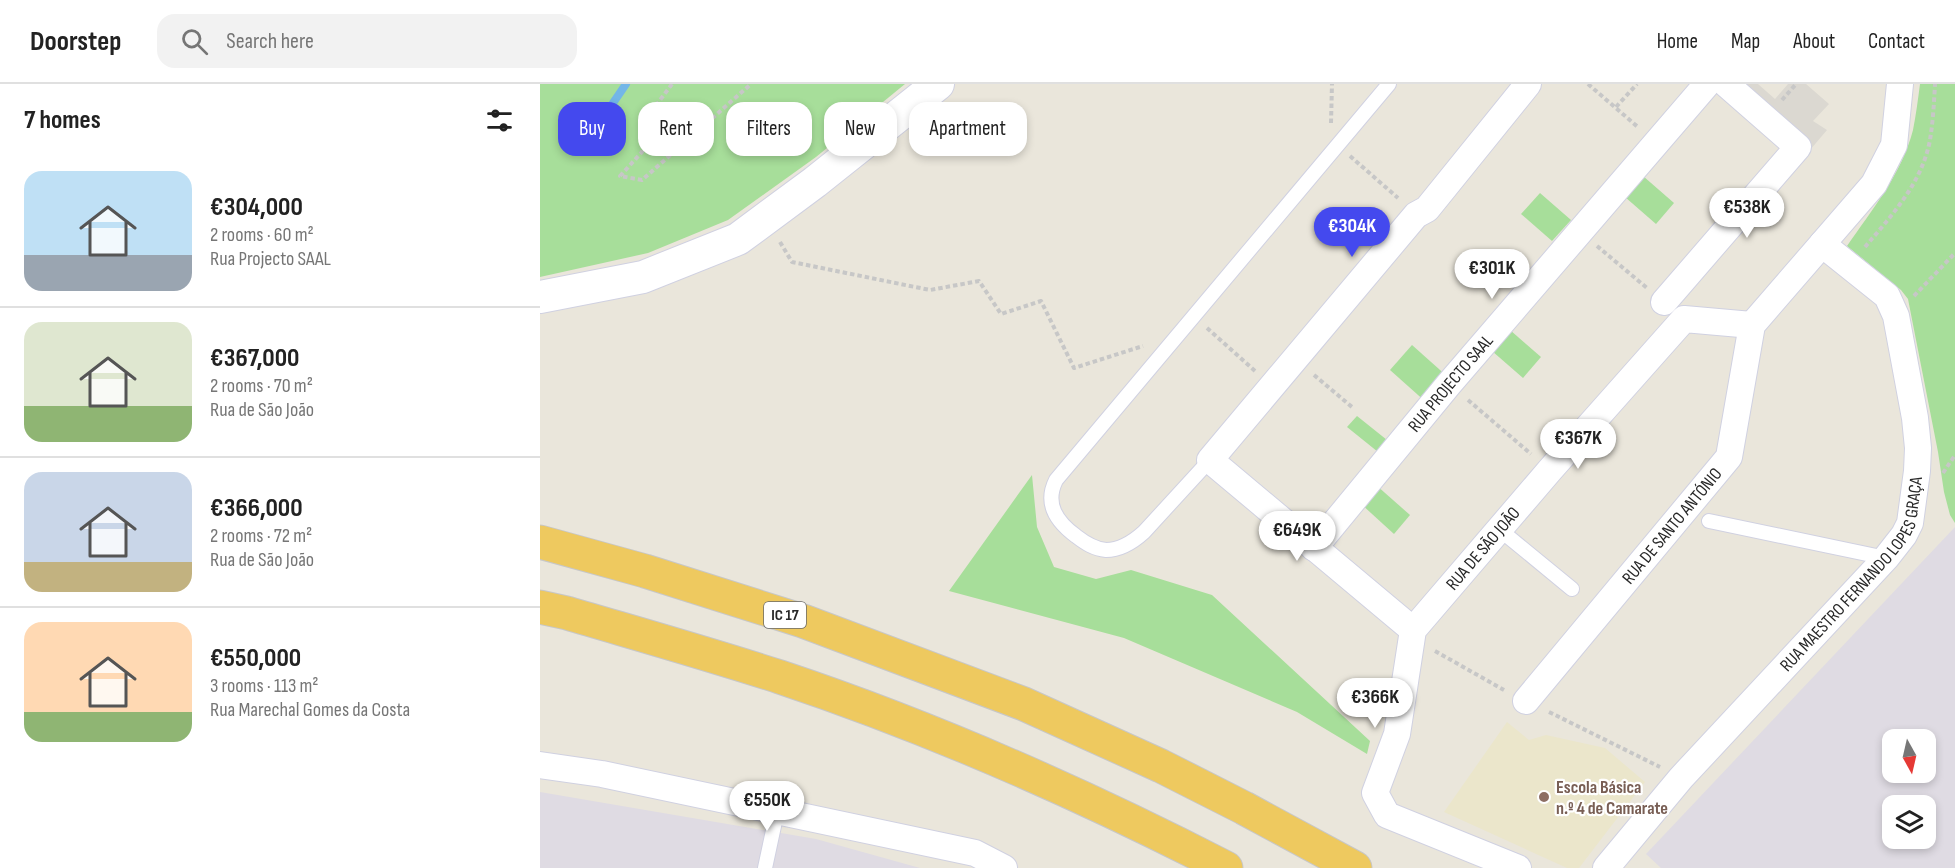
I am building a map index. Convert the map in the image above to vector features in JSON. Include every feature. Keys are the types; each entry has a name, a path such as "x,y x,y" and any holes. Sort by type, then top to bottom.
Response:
{"highway":[{"name":"IC 17","path":"540,542 645,571 803,621 1024,704 1234,802 1355,868"},
{"path":"540,607 567,613 780,677 886,715 955,742 1130,819 1226,868"}],"street":[{"path":"540,297 643,277 738,238 815,183 938,84"},
{"path":"1518,868 1387,815 1375,793 1397,734 1413,630 1210,460 1416,215 1427,208 1528,84"},
{"name":"RUA PROJECTO SAAL","path":"1314,548 1449,384 1707,84"},
{"path":"1664,302 1798,147 1727,84"},
{"path":"1752,325 1874,184 1894,145 1900,84"},
{"name":"RUA MAESTRO FERNANDO LOPES GRAÇA","path":"1606,868 1681,778 1886,558 1904,536 1910,524 1918,448 1915,418 1896,316 1887,297 1822,244"},
{"name":"RUA DE SÃO JOÃO","path":"1413,630 1550,470 1684,319 1752,325"},
{"name":"RUA DE SANTO ANTÓNIO","path":"1526,701 1728,457 1752,325"},
{"path":"540,765 602,774 975,854 1004,868"}],"lane":[{"path":"1210,460 1136,540 1116,549 1106,550 1086,544 1062,526 1054,512 1052,495 1056,480 1389,84"},
{"path":"1709,520 1886,558"},
{"path":"1499,529 1572,589"},
{"path":"765,868 777,812"}],"path":[{"path":"672,84 646,119 642,152 620,176 642,180 751,84"},
{"path":"1332,84 1331,132 1337,145 1386,186"},
{"path":"1588,84 1656,142"},
{"path":"1616,107 1637,84"},
{"path":"766,218 792,262 930,290 979,281 1002,314 1041,301 1074,368 1176,336"},
{"path":"1580,231 1664,302"},
{"path":"1896,316 1955,253"},
{"path":"1192,316 1238,355"},
{"path":"1295,359 1352,407"},
{"path":"1449,384 1550,470"},
{"path":"1413,630 1428,646 1445,658 1681,778"}],"shaded area":[{"path":"1727,84 1758,84 1775,99 1788,84 1806,84 1829,104 1813,121 1827,130 1810,150"},
{"path":"1955,527 1955,868 1661,868 1646,854"},
{"name":"Escola Básica n.º 4 de Camarate","path":"1507,722 1529,740 1546,735 1605,748 1645,782 1579,868 1567,868 1444,812"},
{"path":"540,792 816,839 920,868 540,868"}],"green space":[{"path":"540,84 905,84 883,102 824,102 824,150 728,220 648,253 540,277"},
{"path":"1920,84 1955,84 1955,523 1950,515 1944,492 1908,299 1901,290 1847,246 1885,191 1902,161 1913,130"},
{"path":"1643,176 1674,203 1656,224 1625,197"},
{"path":"1540,193 1571,220 1552,241 1521,214"},
{"path":"1510,330 1541,357 1523,378 1492,351"},
{"path":"1412,345 1449,378 1427,403 1390,370"},
{"path":"1357,416 1392,444 1383,456 1347,427"},
{"path":"1032,475 1037,527 1054,567 1096,579 1131,570 1212,595 1370,741 1367,754 1297,712 1124,638 949,591"},
{"path":"1376,485 1410,515 1394,534 1360,503"}],"waterway":[{"path":"614,102 626,84"}],"place":[{"name":"Escola Básica n.º 4 de Camarate","path":"1544,797"}]}
